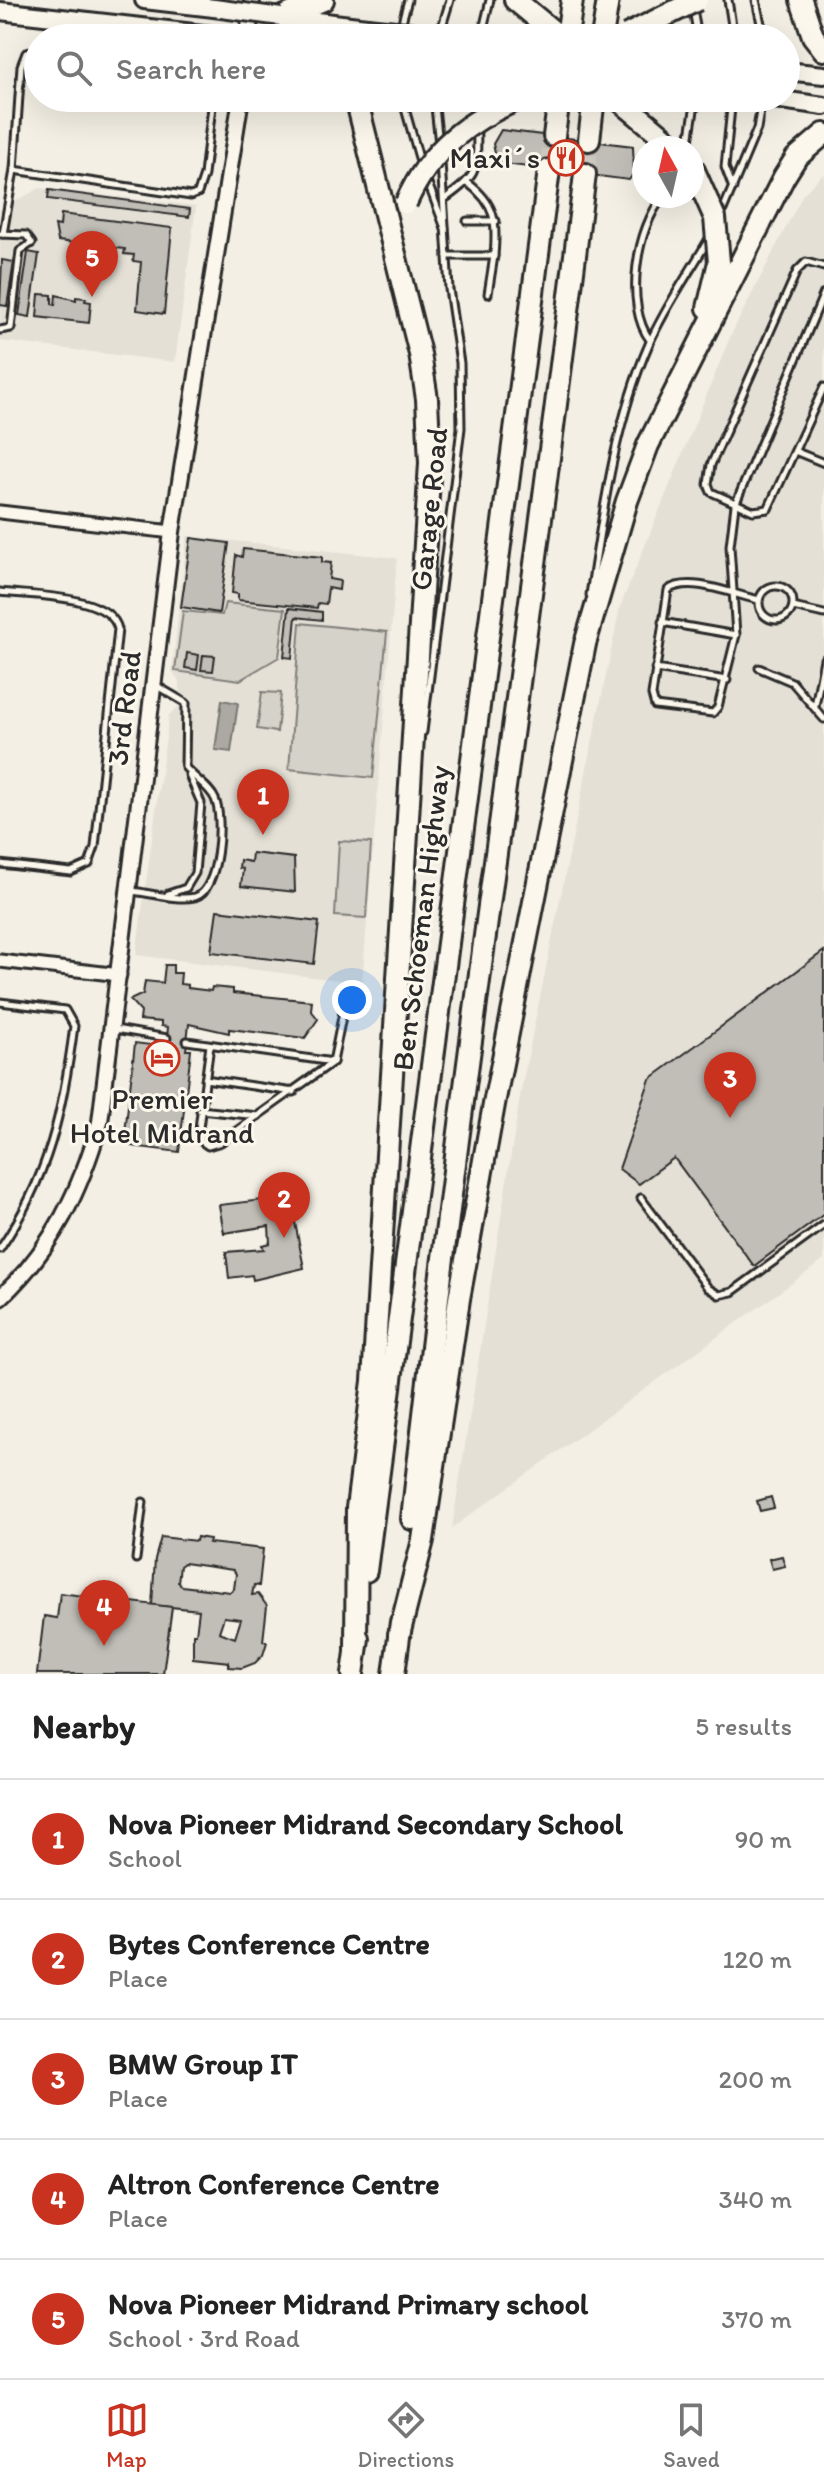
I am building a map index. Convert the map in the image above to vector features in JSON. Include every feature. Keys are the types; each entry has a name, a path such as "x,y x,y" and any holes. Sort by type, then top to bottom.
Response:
{"highway":[{"path":"282,17 323,0"},
{"path":"515,0 546,24"},
{"path":"567,24 572,0"},
{"path":"604,24 608,0"},
{"path":"649,24 694,0"},
{"path":"801,0 813,36 824,50"},
{"path":"356,1649 357,1508 373,1381 430,463 427,399 360,112"},
{"path":"401,278 401,221 416,180 451,138 490,112"},
{"path":"554,136 557,112"},
{"path":"589,140 592,112"},
{"path":"634,112 663,136"},
{"path":"687,361 732,283 784,177 796,158 824,134"},
{"name":"Ben Schoeman Highway","path":"353,1674 549,170"},
{"path":"394,1674 433,1334 553,438 585,174"},
{"path":"399,1635 423,1540 492,1114 585,644 627,501 715,288 719,262 715,218 704,187"}],"main road":[{"path":"144,0 342,24"},
{"path":"0,11 119,24"},
{"path":"800,72 824,75"},
{"path":"800,102 824,106"}],"street":[{"path":"249,24 252,0"},
{"name":"3rd Road","path":"0,1298 52,1238 82,1180 100,1122 114,1029 172,532 239,112"},
{"path":"0,512 172,532"},
{"path":"0,961 120,975"}],"lane":[{"path":"402,24 408,0"},
{"path":"443,24 450,0"},
{"path":"484,24 490,0"},
{"path":"694,0 697,24"},
{"path":"728,0 732,24"},
{"path":"756,0 761,24"},
{"path":"0,330 11,328 20,251 32,243 26,235 1,234 14,170 24,58"},
{"path":"14,170 191,196 198,193 204,175 211,112"},
{"name":"Garage Road","path":"406,112 416,152 447,233"},
{"name":"Garage Road","path":"411,788 435,653 461,428 460,363 447,256 446,198 436,112"},
{"path":"446,198 468,183 478,160 478,112"},
{"path":"690,136 694,112"},
{"path":"731,112 725,167 733,188"},
{"path":"585,644 613,463 650,340 720,219 761,112"},
{"path":"468,183 487,199 496,221 488,294"},
{"path":"650,340 637,317 635,300 644,234 654,208"},
{"path":"467,221 496,221"},
{"path":"447,256 494,256"},
{"path":"824,267 806,262 797,271 711,465 708,484 711,492 735,505 757,511 768,509 797,452 824,387"},
{"path":"759,600 735,595 689,585 673,587 666,594 652,702 672,710 700,714 716,712 727,680 736,635 735,595 730,546 735,505 823,298"},
{"path":"797,452 824,463"},
{"path":"759,600 765,590 776,586 787,591 793,607"},
{"path":"0,592 96,605 113,615 118,629 92,857 82,869 71,872 0,864"},
{"path":"759,600 765,616 775,620 787,617 793,607"},
{"path":"793,607 824,614"},
{"path":"662,622 736,635"},
{"path":"815,707 824,659"},
{"path":"759,668 792,682 824,719"},
{"path":"655,669 727,680"},
{"path":"153,684 186,703 185,767 201,803 192,882 186,888 167,895"},
{"path":"129,890 193,898 207,891 219,830 218,804 213,794 185,767"},
{"path":"210,1045 200,1110 200,1136 208,1146 295,1092 333,1062 346,997"},
{"path":"0,1002 65,1010 74,1026 53,1145 38,1185 0,1249"},
{"path":"114,1029 167,1038"},
{"path":"187,1041 333,1062"},
{"path":"205,1079 295,1092"},
{"path":"200,1110 259,1116"},
{"path":"641,1198 708,1288 719,1295 726,1295 746,1283 824,1225"},
{"path":"136,1559 143,1502"}],"shaded area":[{"path":"824,173 824,1260 452,1528 522,1085 620,607 731,335 803,194"},
{"path":"40,188 196,206 175,362 0,341 0,210"},
{"path":"187,536 397,558 362,983 136,955 169,715 178,707 180,698 179,681 172,671"},
{"path":"225,603 285,609 279,657 240,680 175,671 183,611 222,615"},
{"path":"300,623 387,632 373,778 289,769"},
{"path":"262,692 281,693 277,732 257,729"},
{"path":"222,700 238,703 231,752 215,750"},
{"path":"339,841 371,843 366,918 335,916"}],"building":[{"name":"Maxi´s","path":"501,130 632,146 632,176 629,180 497,163 493,144"},
{"path":"49,190 190,209 189,217 48,199"},
{"path":"61,214 172,228 164,314 137,310 141,262 133,261 134,255 124,254 125,249 58,241 55,225 60,226"},
{"path":"28,252 39,254 30,317 19,315"},
{"path":"2,260 14,262 7,306 0,305"},
{"path":"39,294 52,295 52,304 55,305 56,295 76,300 76,297 86,298 85,301 91,302 89,323 37,317"},
{"path":"191,538 229,543 219,613 181,607"},
{"path":"243,549 322,557 322,562 331,563 329,579 340,581 339,590 328,588 326,604 318,603 317,608 238,600 238,594 232,593 236,555 242,557"},
{"path":"289,608 322,612 322,620 296,617 292,658 284,657"},
{"path":"187,653 199,655 197,670 185,668"},
{"path":"203,655 215,656 213,671 201,670"},
{"path":"252,853 294,858 295,892 241,886 243,869 239,868 240,860 251,862"},
{"path":"217,910 319,922 314,964 211,952"},
{"path":"824,951 824,1214 754,1266 674,1158 639,1184 619,1169 650,1079"},
{"name":"Premier Hotel Midrand","path":"165,965 173,965 173,973 181,973 180,984 188,985 188,988 211,991 212,987 233,989 233,993 312,1001 311,1010 318,1019 305,1038 229,1029 229,1033 189,1024 186,1050 191,1050 179,1152 131,1146 132,1143 124,1142 135,1043 166,1047 168,1027 161,1026 161,1022 140,1020 141,1012 130,1000 143,994 145,981 163,983"},
{"path":"290,1197 304,1268 253,1280 252,1275 229,1278 226,1252 264,1249 262,1245 270,1243 269,1226 224,1233 219,1205"},
{"path":"771,1497 774,1508 760,1511 757,1501"},
{"path":"161,1537 196,1541 197,1537 210,1539 209,1543 263,1549 259,1586 254,1585 252,1595 258,1594 267,1606 263,1641 267,1642 263,1655 255,1663 242,1668 229,1667 229,1662 193,1658 193,1634 196,1634 199,1610 152,1605 155,1559","holes":["184,1563 233,1570 236,1574 234,1589 230,1592 182,1586 178,1582 180,1566","224,1617 241,1619 235,1638 219,1632"]},
{"path":"782,1556 785,1566 772,1569 769,1559"},
{"path":"60,1593 172,1607 163,1674 37,1674 44,1616 57,1618"}],"tunnel":[{"path":"549,170 554,136"},
{"path":"585,174 589,140"}],"place":[{"name":"Maxi´s","path":"566,158"},
{"name":"Nova Pioneer Midrand Primary school","path":"92,297"},
{"name":"Nova Pioneer Midrand Secondary School","path":"263,835"},
{"name":"Premier Hotel Midrand","path":"162,1058"},
{"name":"BMW Group IT","path":"730,1118"},
{"name":"Bytes Conference Centre","path":"284,1238"},
{"name":"Altron Conference Centre","path":"104,1646"}]}
